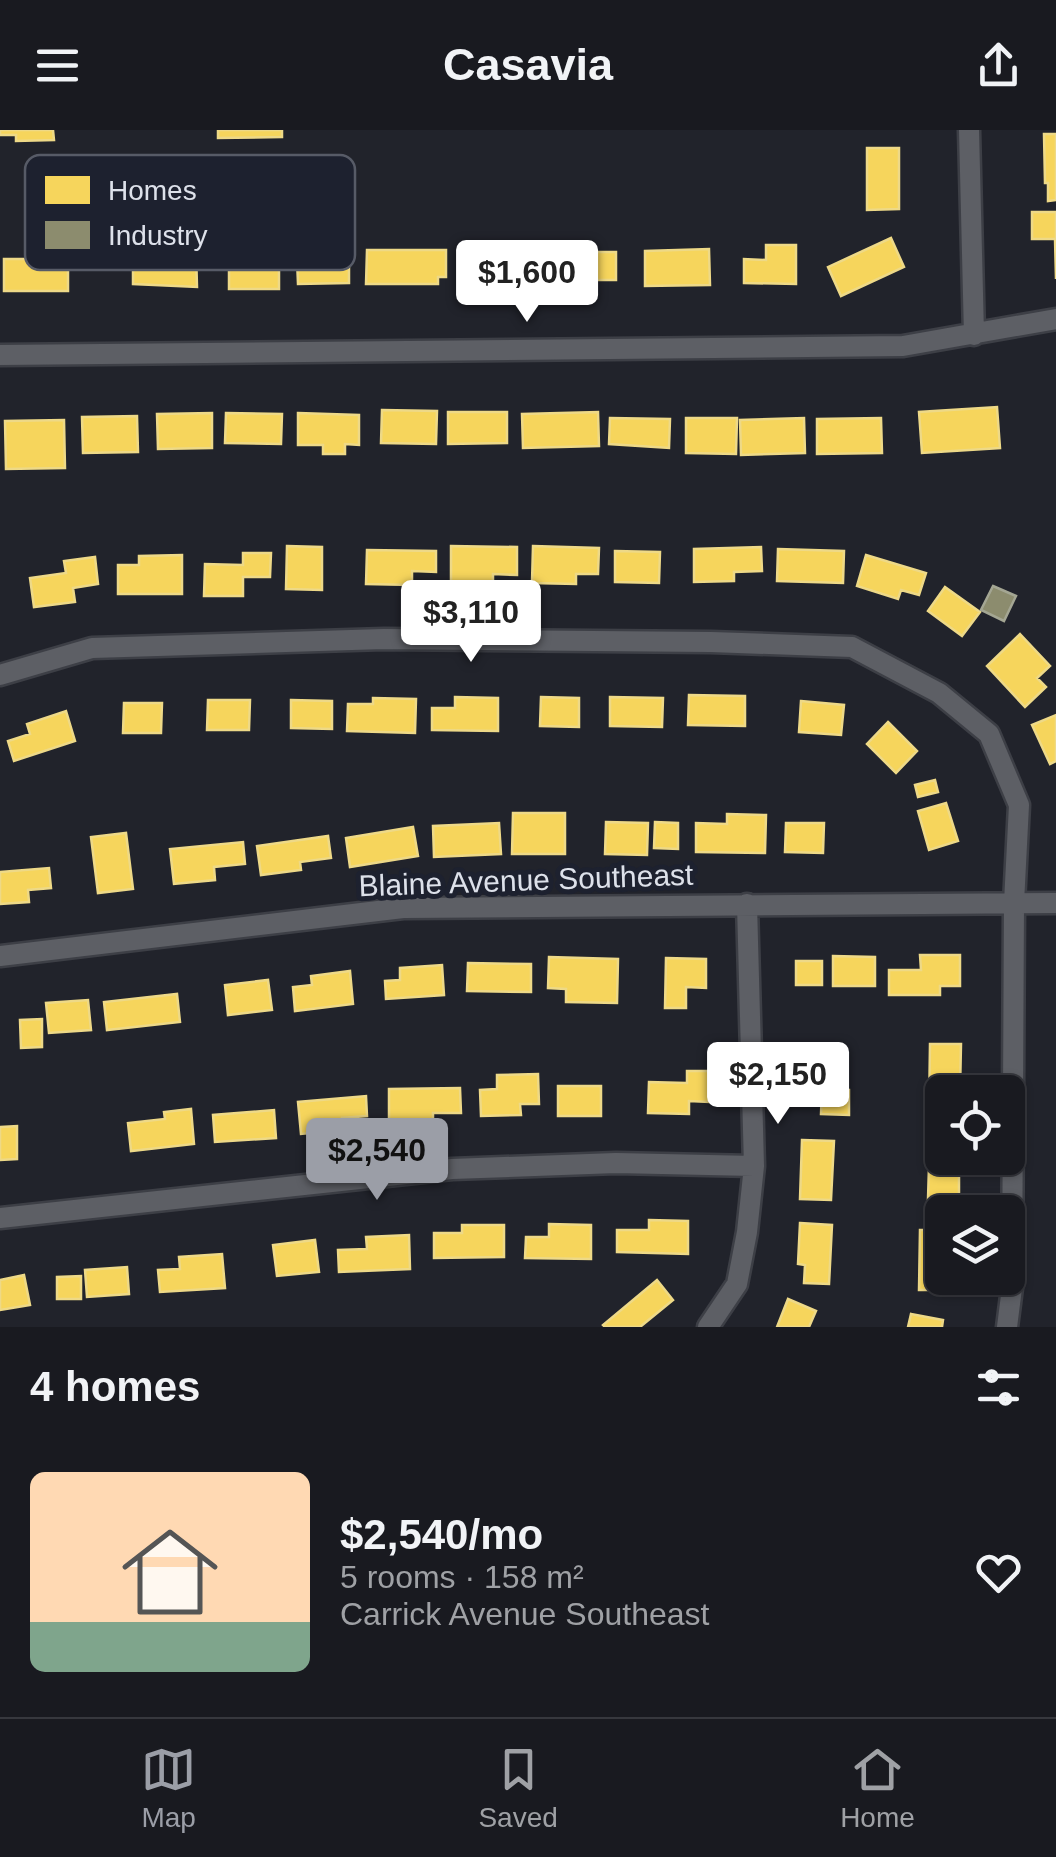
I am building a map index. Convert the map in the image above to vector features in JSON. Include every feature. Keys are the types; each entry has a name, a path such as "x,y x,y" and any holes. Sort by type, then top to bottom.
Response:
{"street":[{"path":"970,130 974,335"},
{"path":"0,355 903,346 1056,320"},
{"path":"0,676 92,648 384,640 711,642 852,647 939,693 989,734 1018,805 1012,1288 1006,1327"},
{"name":"Blaine Avenue Southeast","path":"0,956 403,908 1056,903"},
{"path":"708,1327 736,1284 747,1232 754,1166 746,904"},
{"path":"0,1218 452,1169 616,1163 754,1166"}],"building: Homes":[{"path":"0,130 53,130 54,140 16,141 16,135 0,135"},
{"path":"218,130 282,130 282,137 218,138"},
{"path":"1044,134 1056,134 1056,200 1048,201 1045,183"},
{"path":"867,148 899,148 899,209 867,210"},
{"path":"1032,212 1056,212 1056,279 1055,239 1032,239"},
{"path":"891,238 904,267 841,296 828,267"},
{"path":"570,245 584,245 585,252 616,252 616,280 570,280"},
{"path":"766,245 796,245 796,284 744,283 744,259 766,260"},
{"path":"709,249 710,285 645,286 645,251"},
{"path":"367,250 446,250 446,277 438,277 438,284 366,284"},
{"path":"468,254 527,256 525,287 467,285"},
{"path":"4,259 25,259 25,270 68,270 68,291 4,291"},
{"path":"133,270 197,270 197,287 133,284"},
{"path":"229,270 279,270 279,289 229,289"},
{"path":"297,270 349,270 349,283 298,284"},
{"path":"997,407 1000,448 922,453 919,412"},
{"path":"382,410 437,411 436,444 381,443"},
{"path":"448,412 507,412 507,443 448,444"},
{"path":"598,412 599,446 523,448 522,414"},
{"path":"212,413 212,448 158,449 157,414"},
{"path":"226,413 282,414 281,444 225,443"},
{"path":"298,413 359,415 359,445 345,444 345,454 323,454 323,445 298,445"},
{"path":"137,416 138,452 83,453 82,417"},
{"path":"610,418 670,419 669,448 609,444"},
{"path":"686,418 737,418 736,454 686,453"},
{"path":"804,418 805,453 741,455 740,420"},
{"path":"881,418 882,453 817,454 817,419"},
{"path":"64,420 65,468 6,469 5,421"},
{"path":"287,546 322,547 322,590 286,589"},
{"path":"451,546 517,547 517,575 493,574 493,584 451,583"},
{"path":"533,546 599,548 598,574 576,574 576,584 532,583"},
{"path":"761,547 762,571 734,572 734,581 694,582 694,549"},
{"path":"778,549 844,551 843,583 777,581"},
{"path":"367,550 436,551 436,572 412,571 412,585 366,584"},
{"path":"615,551 660,552 659,583 615,582"},
{"path":"243,553 271,553 270,577 243,577 243,596 204,596 205,564 243,565"},
{"path":"182,555 182,594 118,594 118,565 139,565 139,556"},
{"path":"866,555 926,573 919,595 901,590 898,599 857,586"},
{"path":"95,557 98,584 73,588 75,602 34,607 30,578 66,573 64,561"},
{"path":"945,587 980,612 962,636 928,611"},
{"path":"1020,634 1050,666 1037,678 1046,687 1025,707 987,666"},
{"path":"689,695 745,696 745,726 688,725"},
{"path":"455,697 498,698 498,731 432,730 432,708 455,708"},
{"path":"541,697 579,698 579,727 540,726"},
{"path":"610,697 663,698 662,727 610,726"},
{"path":"373,698 416,699 415,733 347,731 348,704 373,704"},
{"path":"208,700 250,700 249,730 207,730"},
{"path":"291,700 332,701 332,729 291,728"},
{"path":"801,701 844,705 841,735 799,732"},
{"path":"124,703 162,703 161,733 123,733"},
{"path":"66,711 75,741 14,761 8,741 30,734 27,724"},
{"path":"1056,715 1056,761 1050,764 1032,725"},
{"path":"888,722 917,751 896,773 867,744"},
{"path":"935,780 938,792 918,797 915,785"},
{"path":"946,803 958,841 929,850 918,811"},
{"path":"513,813 565,813 565,854 512,854"},
{"path":"727,814 766,815 765,853 696,852 696,823 727,824"},
{"path":"606,822 648,823 647,855 605,854"},
{"path":"655,822 678,823 678,849 654,848"},
{"path":"499,823 501,854 434,857 433,826"},
{"path":"786,823 824,823 823,853 785,852"},
{"path":"413,827 418,856 350,867 346,838"},
{"path":"126,833 133,889 98,893 91,837"},
{"path":"328,836 331,858 300,862 301,870 261,875 257,846"},
{"path":"243,842 245,864 214,867 215,880 174,884 170,849"},
{"path":"49,868 51,888 28,890 29,902 0,904 0,872"},
{"path":"920,955 960,955 960,986 940,986 940,995 889,995 889,970 921,970"},
{"path":"833,956 875,957 875,986 833,986"},
{"path":"549,957 618,959 617,1003 566,1002 566,989 548,988"},
{"path":"666,958 706,959 706,988 686,987 686,1008 665,1008"},
{"path":"796,961 822,961 822,985 796,985"},
{"path":"468,963 531,964 531,992 467,991"},
{"path":"442,965 444,995 386,999 385,981 400,980 400,968"},
{"path":"350,971 353,1004 295,1011 293,987 312,985 311,976"},
{"path":"268,980 272,1010 228,1015 225,985"},
{"path":"177,994 180,1022 107,1030 104,1002"},
{"path":"88,1000 91,1030 49,1033 46,1003"},
{"path":"42,1019 42,1047 21,1048 20,1020"},
{"path":"805,1044 836,1045 835,1089 849,1090 849,1115 821,1114 822,1086 804,1086"},
{"path":"930,1044 961,1044 960,1075 930,1075"},
{"path":"687,1071 710,1071 709,1102 689,1101 689,1114 648,1113 649,1082 687,1083"},
{"path":"538,1074 539,1104 520,1104 521,1115 481,1116 480,1090 497,1089 497,1075"},
{"path":"558,1086 601,1086 601,1116 558,1116"},
{"path":"460,1088 461,1113 433,1113 433,1120 389,1120 389,1089"},
{"path":"366,1096 367,1116 342,1118 343,1130 301,1134 298,1102"},
{"path":"191,1109 194,1144 131,1151 128,1123 165,1119 164,1112"},
{"path":"274,1110 276,1138 215,1142 213,1115"},
{"path":"17,1126 17,1159 0,1160 0,1127"},
{"path":"802,1140 834,1141 831,1200 800,1199"},
{"path":"929,1175 959,1175 959,1195 928,1195"},
{"path":"649,1220 688,1221 688,1254 617,1252 617,1230 649,1230"},
{"path":"800,1223 832,1225 829,1284 804,1283 805,1265 798,1264"},
{"path":"549,1224 591,1225 591,1259 525,1258 526,1237 549,1237"},
{"path":"462,1225 504,1225 504,1257 434,1258 434,1233 462,1233"},
{"path":"920,1230 925,1230 925,1290 919,1290"},
{"path":"409,1235 410,1269 339,1272 338,1250 367,1249 366,1237"},
{"path":"315,1240 319,1272 277,1276 273,1245"},
{"path":"222,1254 225,1288 160,1292 158,1270 180,1269 179,1257"},
{"path":"127,1267 129,1294 87,1297 85,1270"},
{"path":"24,1275 30,1305 0,1310 0,1280"},
{"path":"81,1276 81,1299 57,1299 57,1277"},
{"path":"657,1280 673,1300 640,1327 603,1325"},
{"path":"788,1299 816,1311 809,1327 777,1327"},
{"path":"911,1314 943,1320 942,1327 908,1327"}],"building: Industry":[{"path":"993,586 1016,596 1004,621 981,610"}]}
